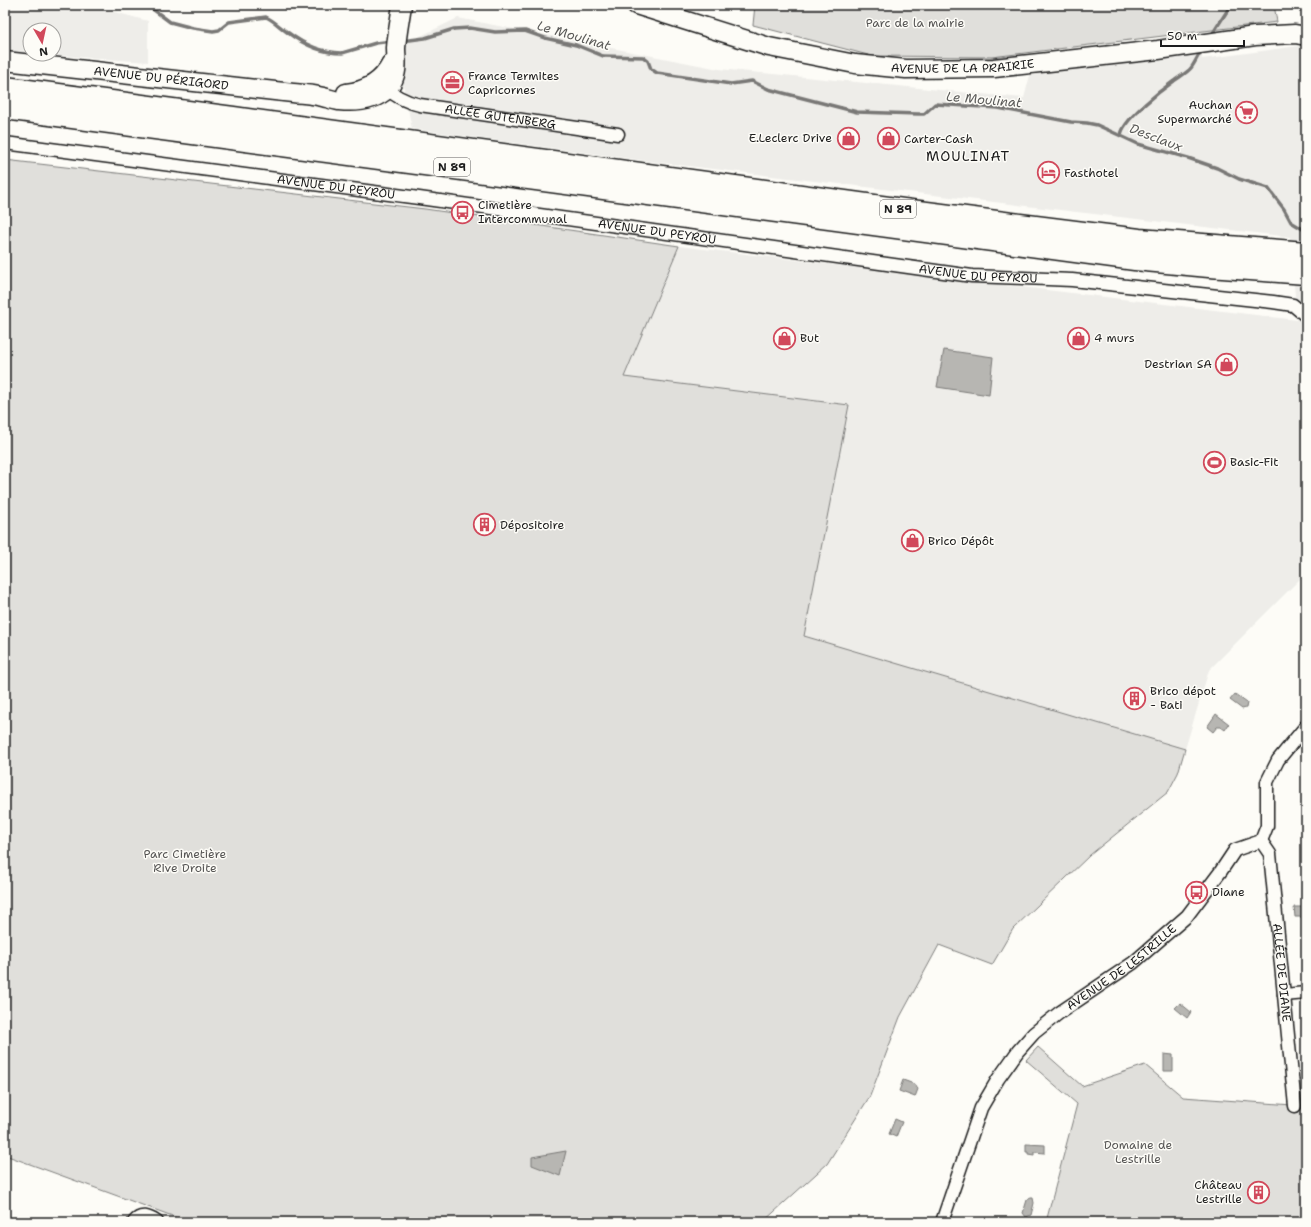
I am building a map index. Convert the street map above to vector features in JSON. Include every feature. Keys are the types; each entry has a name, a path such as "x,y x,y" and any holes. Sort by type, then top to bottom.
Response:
{"highway":[{"name":"N 89","path":"5,88 1139,240 1306,253"},
{"name":"N 89","path":"5,108 1128,258 1306,273"},
{"path":"1259,250 1306,246"},
{"path":"1277,271 1306,278"}],"street":[{"path":"379,87 393,82 396,75 397,64 395,48 402,5"},
{"name":"AVENUE DE LA PRAIRIE","path":"636,5 769,47 855,64 906,69 994,68 1158,50 1255,36 1302,33"},
{"name":"AVENUE DU PÉRIGORD","path":"5,61 317,96 338,101 362,101 377,97 379,87"},
{"name":"ALLÉE GUTENBERG","path":"379,87 407,102 420,106 618,134"},
{"name":"AVENUE DU PEYROU","path":"5,143 412,197 972,276 1072,280 1279,303 1293,305 1306,316"},
{"path":"1261,841 1267,826 1267,782 1278,760 1306,726"},
{"name":"ALLÉE DE DIANE","path":"1261,841 1270,854 1295,1106"},
{"name":"AVENUE DE LESTRILLE","path":"942,1222 981,1108 998,1079 1018,1051 1034,1033 1059,1013 1133,963 1187,916 1221,872 1234,850 1261,841"},
{"path":"1284,995 1306,992"},
{"path":"134,1222 139,1217 144,1216 157,1222"}],"shaded area":[{"path":"5,5 89,5 148,21 148,62 62,56 62,22 22,22 22,53 5,52"},
{"path":"458,18 719,69 1024,98 1033,64 1202,43 1202,59 1306,45 1306,573 1209,670 1185,749 803,636 849,405 624,377 679,246 1297,320 1290,237 645,161 412,129 396,48"},
{"path":"944,350 993,357 989,395 937,387"},
{"path":"1235,694 1247,703 1246,708 1242,709 1230,700"},
{"path":"1216,714 1229,724 1225,730 1221,727 1217,727 1213,732 1207,727"},
{"path":"1294,907 1306,907 1306,917 1295,917"},
{"path":"1180,1003 1191,1012 1187,1018 1175,1008"},
{"path":"1164,1054 1173,1055 1173,1071 1164,1071"},
{"path":"903,1080 914,1084 918,1089 915,1097 899,1091"},
{"path":"895,1119 902,1122 896,1137 889,1134"},
{"path":"1026,1144 1045,1145 1045,1153 1034,1152 1034,1155 1028,1154 1028,1152 1026,1152"},
{"path":"566,1151 560,1176 532,1165 532,1157"},
{"path":"1033,1198 1034,1203 1031,1215 1026,1217 1023,1213 1027,1200"}],"green space":[{"name":"Parc de la mairie","path":"755,5 1274,5 1277,22 992,57 872,56 753,25"},
{"name":"Parc Cimetière Rive Droite","path":"5,160 425,209 679,246 624,377 849,405 804,636 1185,749 1178,773 1168,792 1090,855 1013,929 992,965 939,945 900,1017 870,1096 827,1164 763,1222 189,1222 5,1155"},
{"name":"Domaine de Lestrille","path":"1038,1047 1082,1086 1145,1065 1183,1097 1306,1106 1306,1222 1046,1222 1077,1104 1026,1060"}],"waterway":[{"name":"Le Moulinat","path":"142,5 150,7 170,22 213,31 219,30 229,22 266,17 306,44 320,50 334,53 342,53 376,43 392,41"},
{"name":"Desclaux","path":"1211,36 1231,5"},
{"name":"Desclaux","path":"1298,5 1300,10"},
{"name":"Le Moulinat","path":"402,41 425,38 454,29 470,28 495,32 525,31 545,38 576,45 603,56 643,57 648,61 651,69 657,73 731,84 752,81 768,89 857,112 924,114 935,104 998,108 1071,122 1097,125 1121,136"},
{"name":"Desclaux","path":"1202,50 1189,70 1160,91 1134,114 1127,122 1121,136 1138,144 1188,158 1217,168 1239,179 1268,188 1284,209 1291,222 1306,231"}],"place":[{"name":"France Termites Capricornes","path":"453,83"},
{"name":"Auchan Supermarché","path":"1247,112"},
{"name":"E.Leclerc Drive","path":"848,138"},
{"name":"Carter-Cash","path":"889,139"},
{"name":"Fasthotel","path":"1048,173"},
{"name":"Cimetière Intercommunal","path":"462,212"},
{"name":"But","path":"785,338"},
{"name":"4 murs","path":"1078,338"},
{"name":"Destrian SA","path":"1227,364"},
{"name":"Basic-Fit","path":"1215,462"},
{"name":"Dépositoire","path":"484,525"},
{"name":"Brico Dépôt","path":"912,541"},
{"name":"Brico dépot - Bati","path":"1134,698"},
{"name":"Diane","path":"1197,892"},
{"name":"Château Lestrille","path":"1258,1192"}],"district":[{"name":"MOULINAT","path":"968,156"}]}
